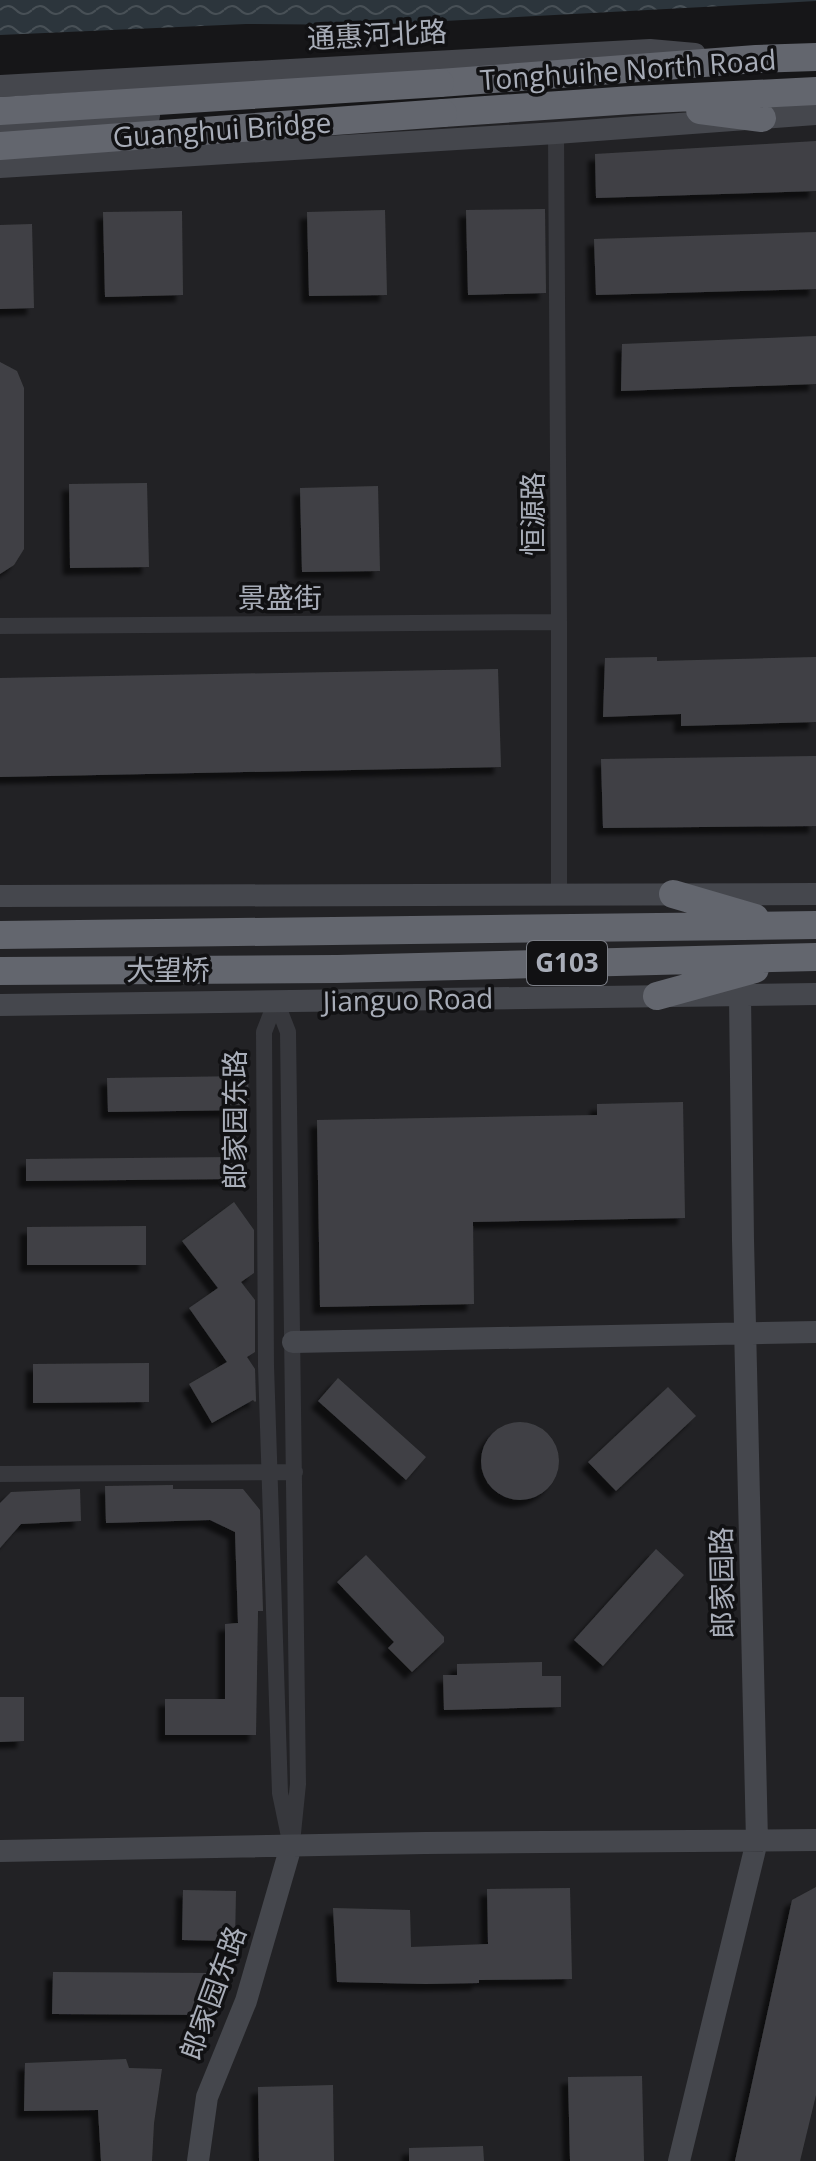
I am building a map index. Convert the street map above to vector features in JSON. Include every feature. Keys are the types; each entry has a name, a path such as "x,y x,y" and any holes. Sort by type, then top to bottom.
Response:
{"highway":[{"name":"Tonghuihe North Road","path":"440,83 816,57"},
{"name":"Guanghui Bridge","path":"0,111 440,83"},
{"name":"Tonghuihe North Road","path":"443,113 816,91"},
{"path":"632,100 762,118"},
{"name":"Guanghui Bridge","path":"0,146 443,113"},
{"path":"673,894 782,926"},
{"name":"G103","path":"782,926 816,925"},
{"name":"大望桥","path":"0,935 782,926"},
{"path":"657,996 807,958"},
{"name":"Jianguo Road","path":"337,969 807,958"},
{"name":"大望桥","path":"0,971 337,969"}],"street":[{"name":"通惠河北路","path":"0,86 650,50 756,59"},
{"path":"147,78 151,158"},
{"path":"0,167 816,114"},
{"path":"0,127 149,116"},
{"name":"恒源路","path":"556,133 559,894"},
{"name":"景盛街","path":"0,626 559,622"},
{"path":"0,896 816,894"},
{"name":"Jianguo Road","path":"0,1005 816,994"},
{"name":"郎家园路","path":"679,2161 757,1841 740,995"},
{"name":"郎家园东路","path":"198,2161 207,2097 246,2001 291,1846 298,1784 288,1032 276,1001"},
{"name":"郎家园东路","path":"276,1001 264,1032 266,1366 280,1793 291,1846"},
{"path":"293,1342 816,1332"},
{"path":"0,1474 295,1472"},
{"path":"0,1851 816,1840"}],"shaded area":[{"path":"816,92 816,2161 0,2161 0,163"}],"water":[{"path":"0,0 816,1 370,25 246,24 0,35"}],"building":[{"path":"816,141 816,191 596,198 595,154"},
{"path":"545,209 546,293 468,295 466,210"},
{"path":"385,210 387,295 309,296 307,212"},
{"path":"182,211 183,295 105,297 103,212"},
{"path":"32,224 34,308 0,309 0,225"},
{"path":"816,232 816,289 596,295 594,239"},
{"path":"816,336 816,384 621,391 622,344"},
{"path":"0,362 17,371 24,388 24,549 14,565 0,574"},
{"path":"147,483 149,567 70,568 69,484"},
{"path":"378,486 380,571 302,572 300,488"},
{"path":"657,657 657,661 816,657 816,722 681,726 681,714 603,717 605,658"},
{"path":"498,669 501,767 0,777 0,678"},
{"path":"816,756 816,826 603,828 601,759"},
{"path":"248,1076 249,1110 108,1112 107,1078"},
{"path":"683,1102 685,1218 473,1222 474,1304 320,1307 317,1120 597,1115 597,1104"},
{"path":"234,1157 234,1179 26,1181 26,1159"},
{"path":"234,1202 254,1230 254,1273 241,1282 255,1300 255,1352 247,1357 255,1369 256,1401 212,1423 189,1384 227,1362 189,1308 218,1288 182,1241"},
{"path":"146,1226 146,1265 27,1265 27,1227"},
{"path":"149,1363 149,1402 33,1403 33,1364"},
{"path":"338,1378 426,1457 406,1480 318,1401"},
{"path":"668,1387 696,1416 616,1491 588,1462"},
{"path":"512,1422 528,1422 542,1428 553,1439 559,1461 553,1483 542,1494 528,1500 512,1500 498,1494 487,1483 481,1469 481,1453 487,1439 498,1428"},
{"path":"173,1485 173,1489 243,1489 260,1510 263,1611 258,1611 256,1735 165,1735 165,1699 225,1699 225,1624 238,1623 235,1532 210,1520 106,1523 105,1486"},
{"path":"80,1489 81,1521 21,1524 0,1548 0,1503 11,1492"},
{"path":"656,1549 684,1575 603,1666 574,1640"},
{"path":"366,1555 444,1637 444,1642 412,1672 388,1648 394,1642 337,1582"},
{"path":"542,1662 542,1676 561,1676 561,1707 444,1710 443,1675 457,1675 457,1664"},
{"path":"0,1697 24,1697 24,1741 0,1742"},
{"path":"816,1887 816,2095 800,2161 735,2161 792,1900"},
{"path":"570,1888 572,1979 426,1984 337,1982 333,1908 410,1910 411,1947 488,1944 487,1889"},
{"path":"183,1890 236,1891 235,1941 182,1940"},
{"path":"53,1972 212,1973 212,2015 52,2014"},
{"path":"126,2059 129,2068 162,2069 152,2161 101,2161 98,2110 24,2111 25,2063"},
{"path":"642,2076 644,2161 570,2161 568,2077"},
{"path":"333,2085 334,2161 259,2161 258,2087"},
{"path":"483,2146 484,2161 409,2161 409,2148"}]}
